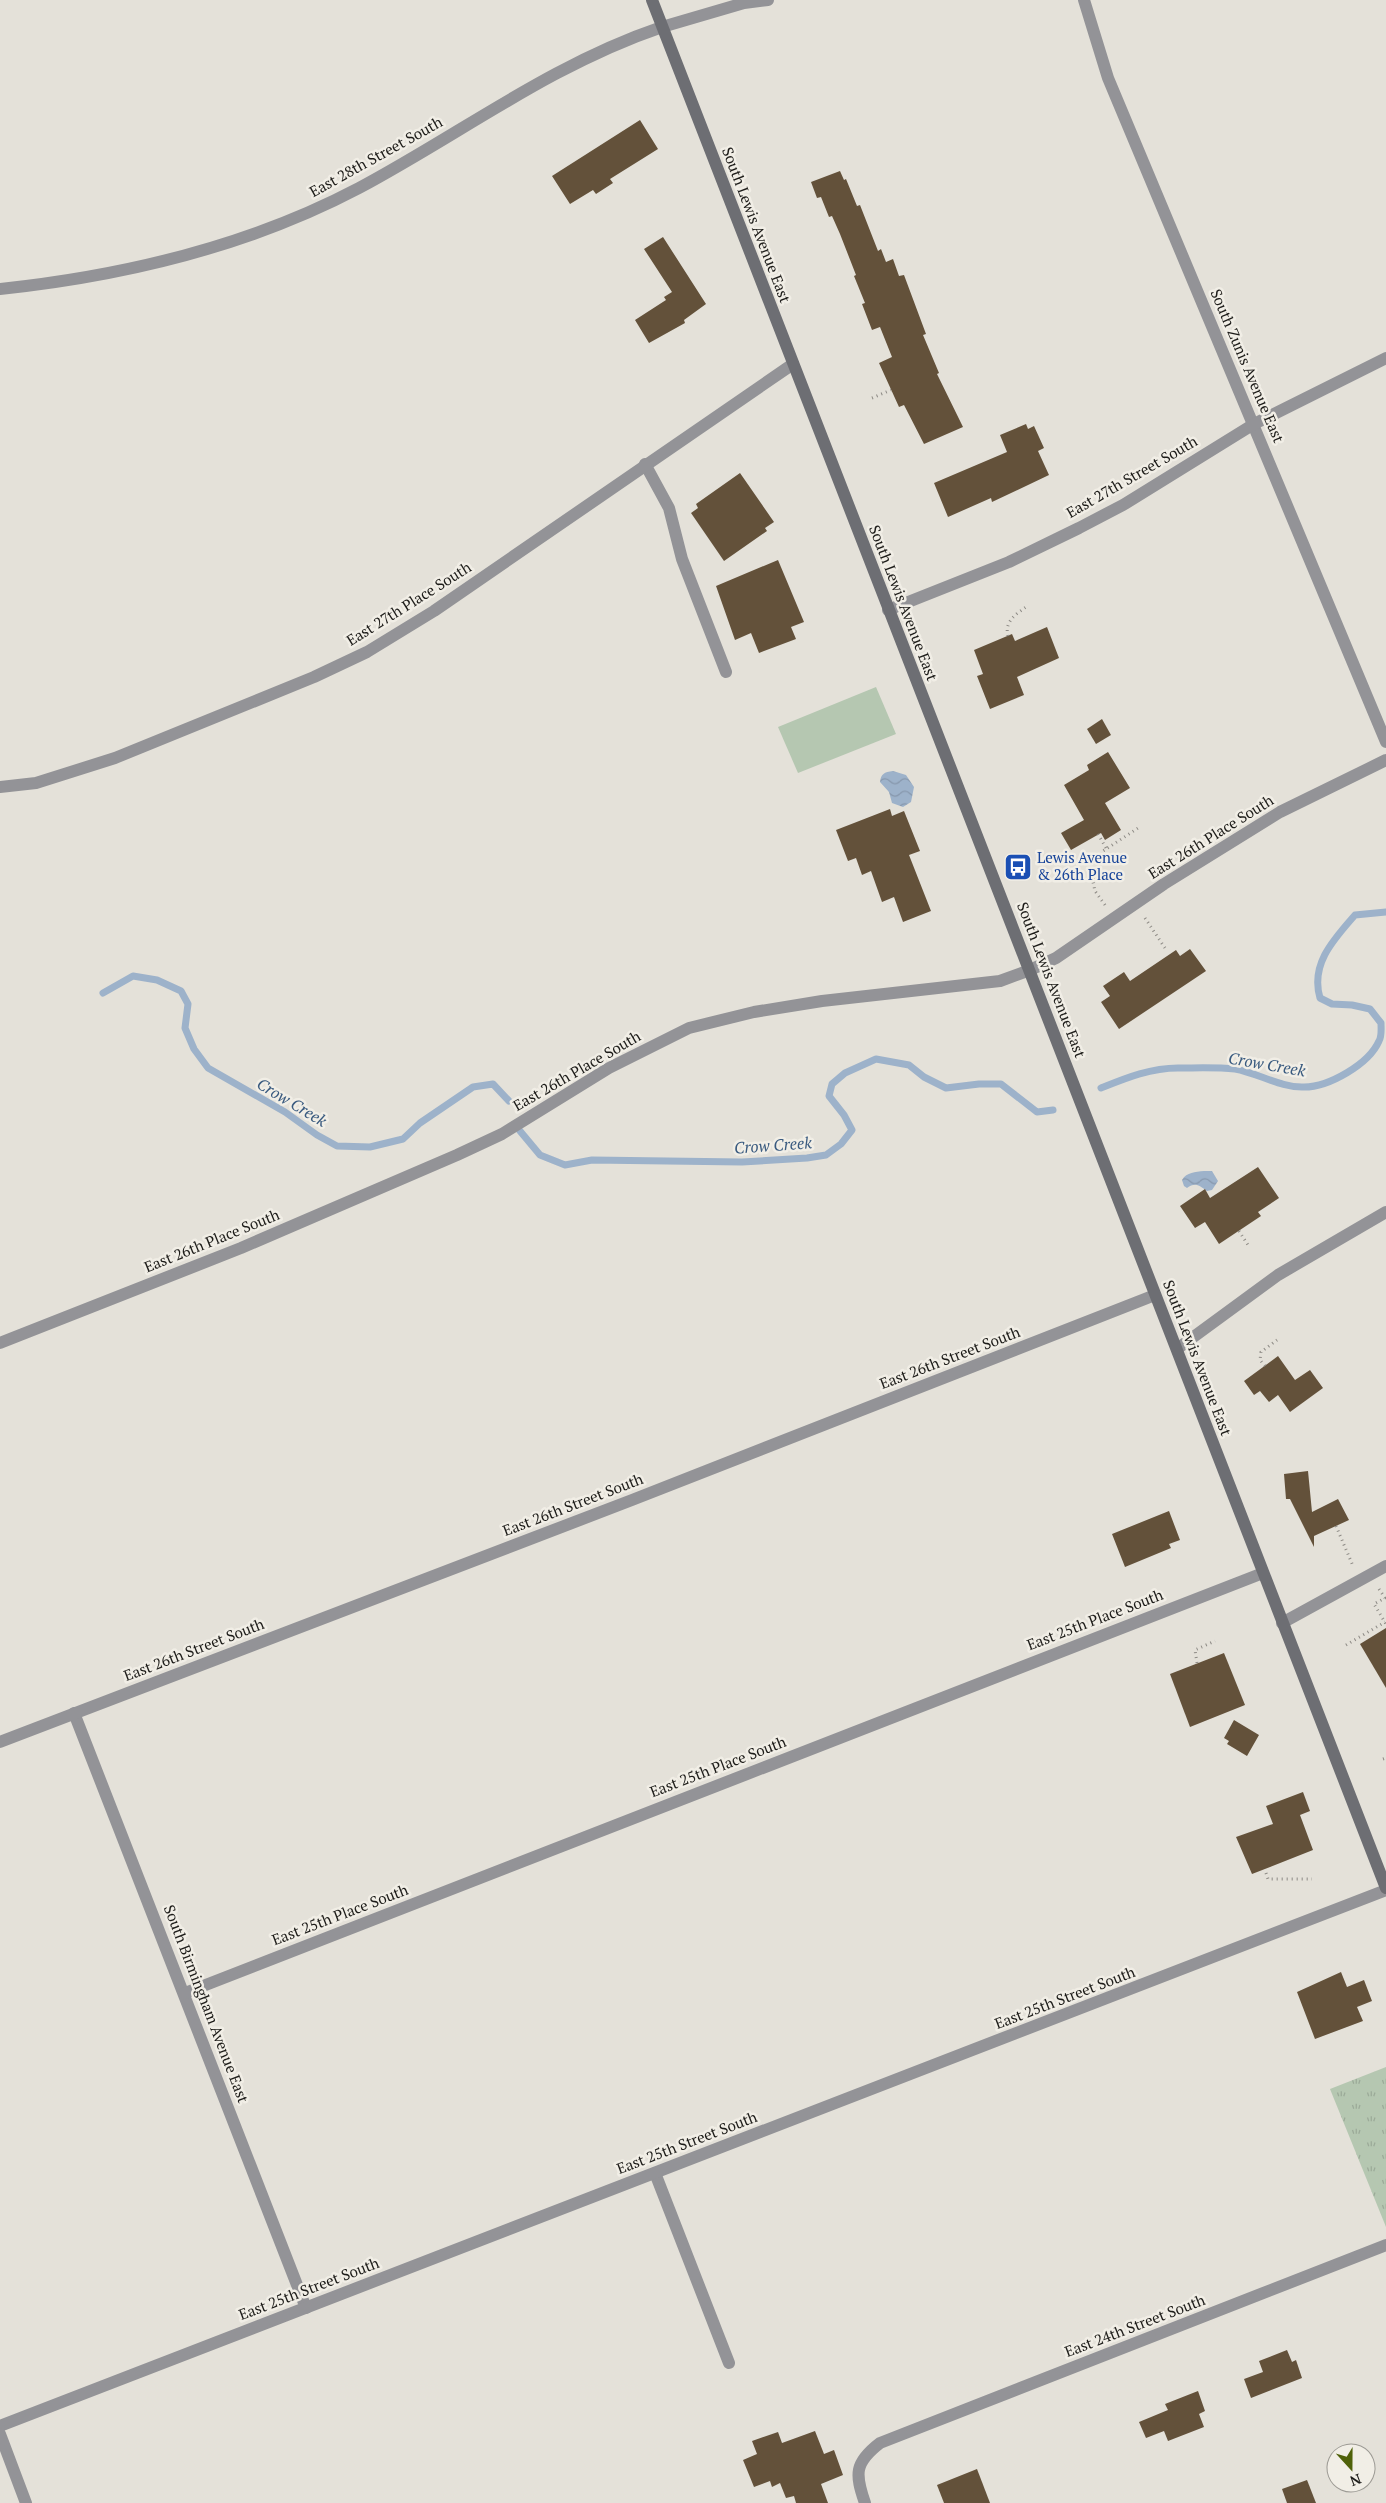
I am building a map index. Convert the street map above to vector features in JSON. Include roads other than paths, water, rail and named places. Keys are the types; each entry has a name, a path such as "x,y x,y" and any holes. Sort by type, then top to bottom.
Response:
{"main road":[{"name":"South Lewis Avenue East","path":"652,0 1386,1889"}],"street":[{"name":"East 28th Street South","path":"0,289 82,279 150,264 195,252 308,212 417,156 539,81 588,55 662,27 744,3 768,0"},
{"name":"South Zunis Avenue East","path":"1084,0 1108,78 1386,742"},
{"name":"East 27th Street South","path":"888,610 1009,562 1079,528 1123,505 1254,424 1386,358"},
{"name":"East 27th Place South","path":"0,787 36,783 115,758 314,677 367,652 434,611 645,464 793,364"},
{"path":"645,464 669,508 682,559 726,672"},
{"name":"East 26th Place South","path":"0,1343 241,1248 457,1155 502,1134 609,1068 689,1028 754,1012 822,1001 1000,981 1030,970 1056,958 1134,904 1280,812 1386,760"},
{"path":"1177,1349 1278,1275 1386,1212"},
{"name":"East 26th Street South","path":"0,1742 632,1500 1155,1295"},
{"path":"1282,1623 1386,1566"},
{"name":"East 25th Place South","path":"185,1993 1263,1573"},
{"name":"South Birmingham Avenue East","path":"74,1713 185,1993 306,2308"},
{"name":"East 25th Street South","path":"0,2426 1386,1889"},
{"path":"655,2173 729,2363"},
{"name":"East 24th Street South","path":"865,2503 858,2481 858,2466 867,2453 880,2443 1386,2245"},
{"path":"0,2434 26,2503"}],"water":[{"path":"893,771 906,775 914,787 911,802 903,807 892,803 889,792 880,782 884,774"},
{"path":"1212,1171 1218,1181 1212,1190 1207,1191 1197,1185 1187,1188 1184,1186 1182,1180 1186,1175"}],"waterway":[{"name":"Crow Creek","path":"1101,1088 1138,1074 1168,1068 1235,1069 1295,1087 1314,1086 1336,1079 1347,1073 1367,1058 1374,1050 1381,1037 1381,1023 1370,1009 1352,1005 1332,1004 1320,998 1318,974 1321,963 1332,943 1355,915 1386,912"},
{"name":"Crow Creek","path":"103,993 133,976 157,980 181,991 188,1004 185,1028 194,1049 208,1068 285,1112 317,1135 337,1146 370,1147 403,1139 420,1123 473,1087 493,1084 509,1101"},
{"name":"Crow Creek","path":"520,1131 540,1155 565,1165 592,1160 742,1162 826,1155 841,1144 852,1130 844,1115 829,1096 832,1084 845,1073 876,1059 909,1065 924,1077 946,1088 979,1084 1001,1084 1037,1112 1053,1110"}],"place":[{"name":"Lewis Avenue & 26th Place","path":"1018,867"}]}
